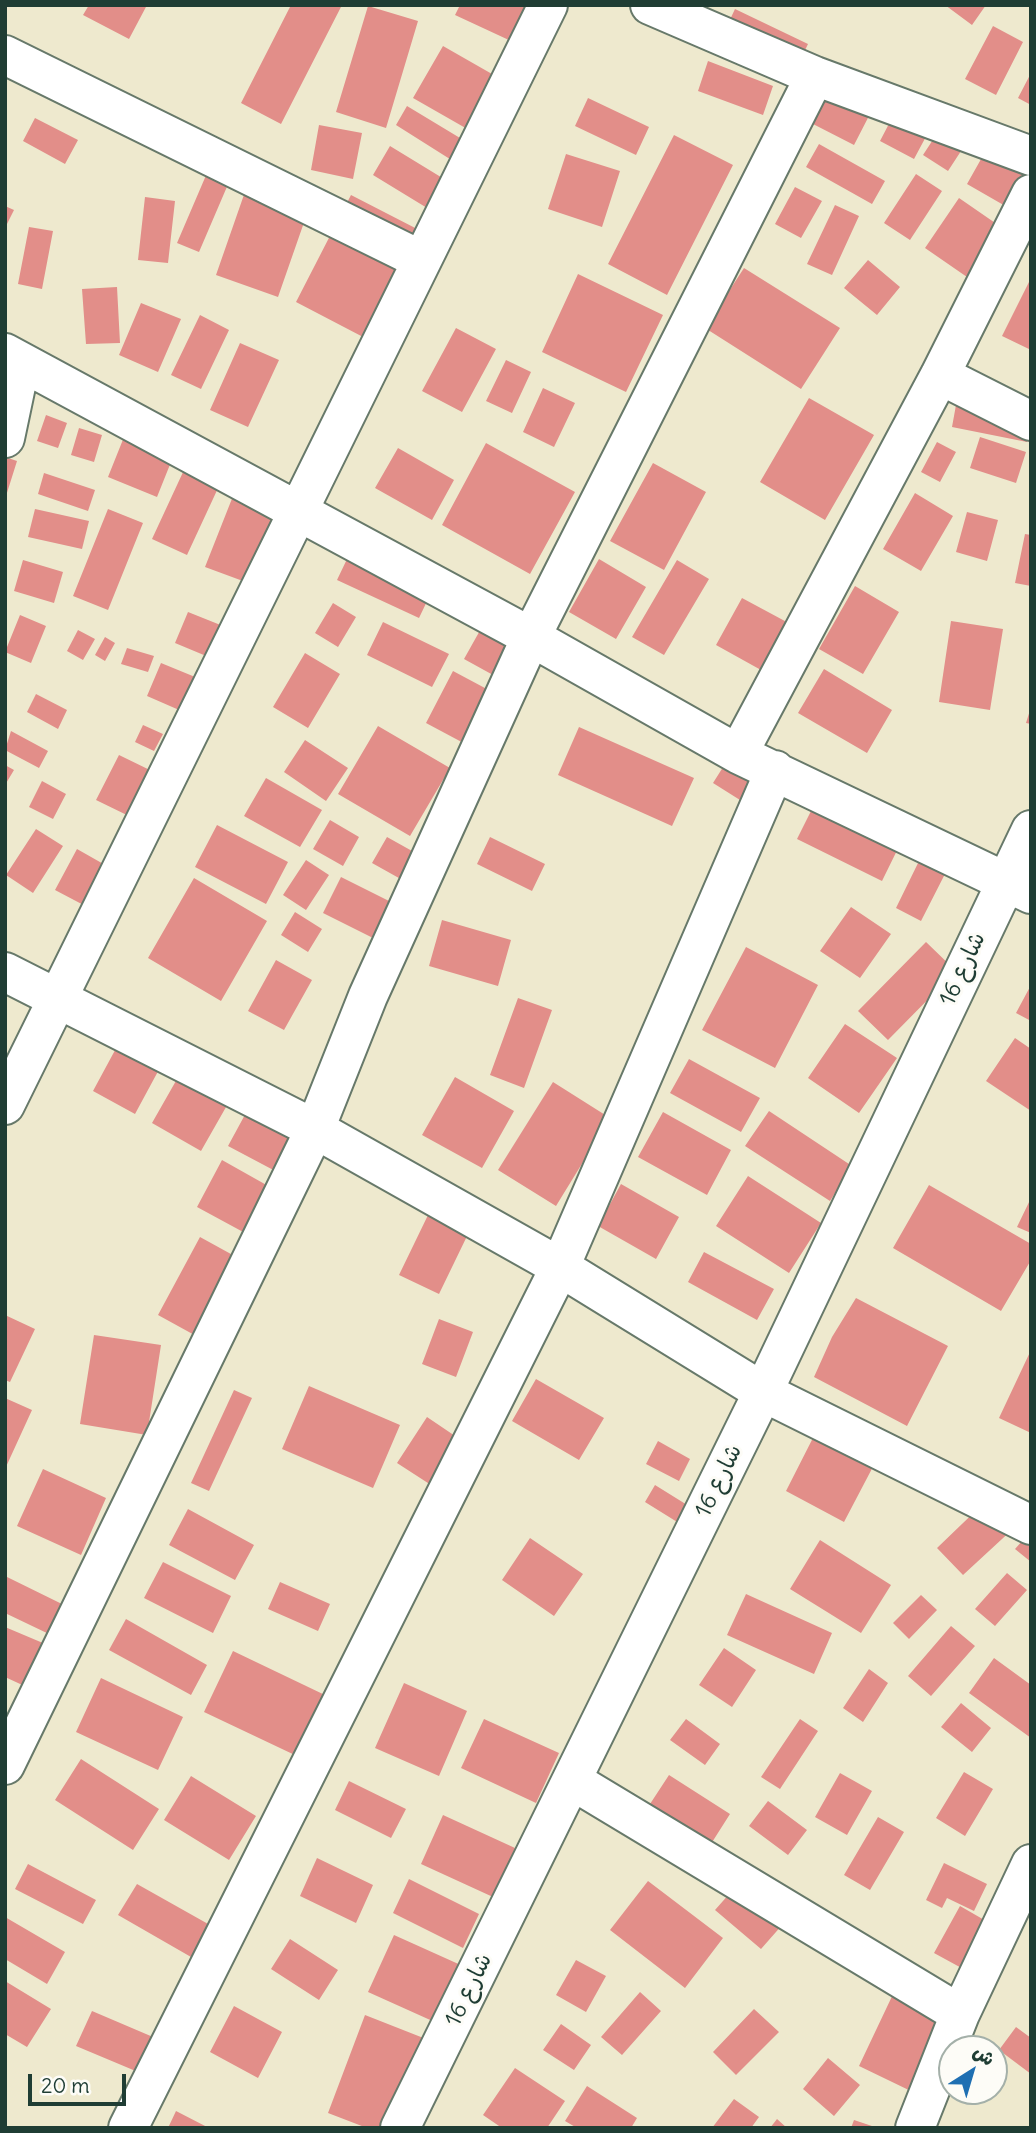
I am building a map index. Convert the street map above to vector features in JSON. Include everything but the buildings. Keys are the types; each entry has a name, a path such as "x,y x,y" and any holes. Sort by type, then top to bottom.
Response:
{"street":[{"path":"5,1105 548,5"},
{"path":"650,5 815,76 1031,156"},
{"path":"5,55 421,260"},
{"path":"5,1765 315,1129 368,996 531,637 815,76"},
{"path":"738,754 940,375 1031,194"},
{"path":"5,438 13,357 531,637 738,754 1018,888"},
{"path":"940,375 1031,421"},
{"path":"128,2128 560,1267 775,770"},
{"name":"شارع 16","path":"400,2128 763,1392 1018,888 1031,830"},
{"path":"5,972 315,1129 560,1267 763,1392 1031,1525"},
{"path":"573,1780 961,2014"},
{"path":"915,2128 961,2014 1026,1885"}]}
